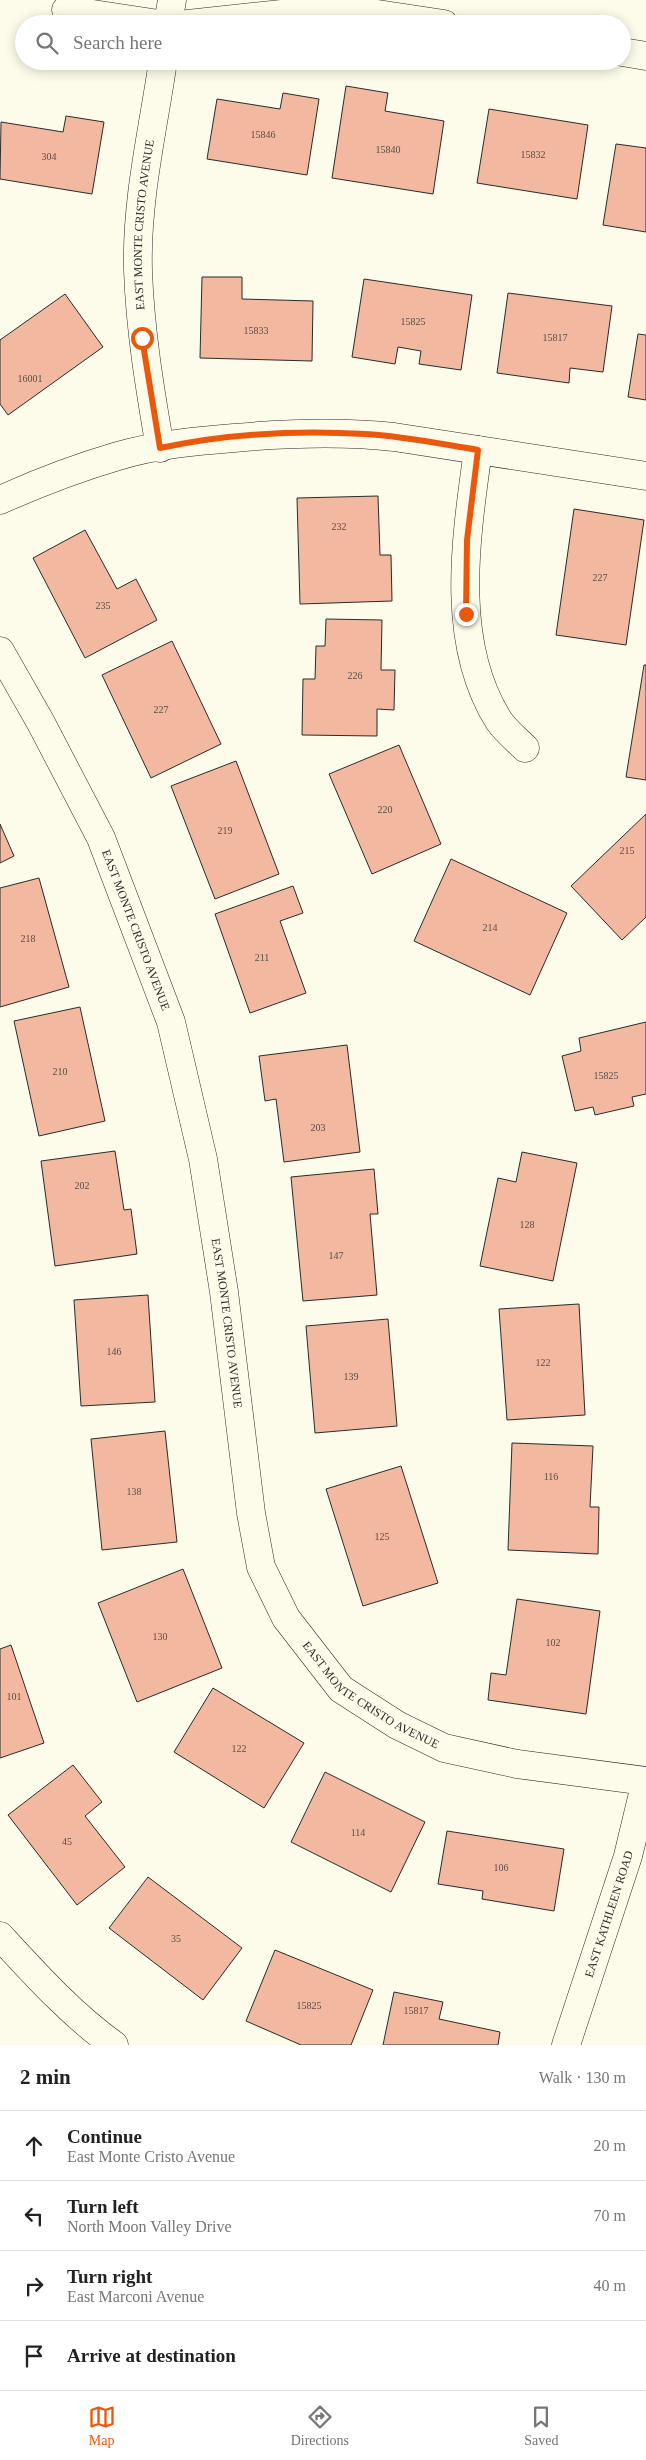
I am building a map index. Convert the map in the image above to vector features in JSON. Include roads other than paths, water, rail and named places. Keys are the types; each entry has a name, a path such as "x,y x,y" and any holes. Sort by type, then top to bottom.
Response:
{"street":[{"path":"170,15 172,0"},
{"path":"272,15 337,8 384,15"},
{"path":"66,10 99,15"},
{"path":"631,54 646,56"},
{"name":"EAST MONTE CRISTO AVENUE","path":"160,448 142,338 138,268 140,216 162,70"},
{"path":"0,500 39,483 119,456 190,441 296,432 366,434 646,476"},
{"path":"478,450 467,540 466,614 474,661 485,695 500,722 526,748"},
{"name":"EAST MONTE CRISTO AVENUE","path":"0,652 41,723 102,838 171,1022 202,1159 224,1292 251,1513 261,1567 286,1618 341,1689 397,1725 444,1748 517,1764 646,1781"},
{"name":"EAST KATHLEEN ROAD","path":"566,2045 628,1856 646,1781"},
{"path":"0,1936 46,1985 96,2032 114,2045"}]}
